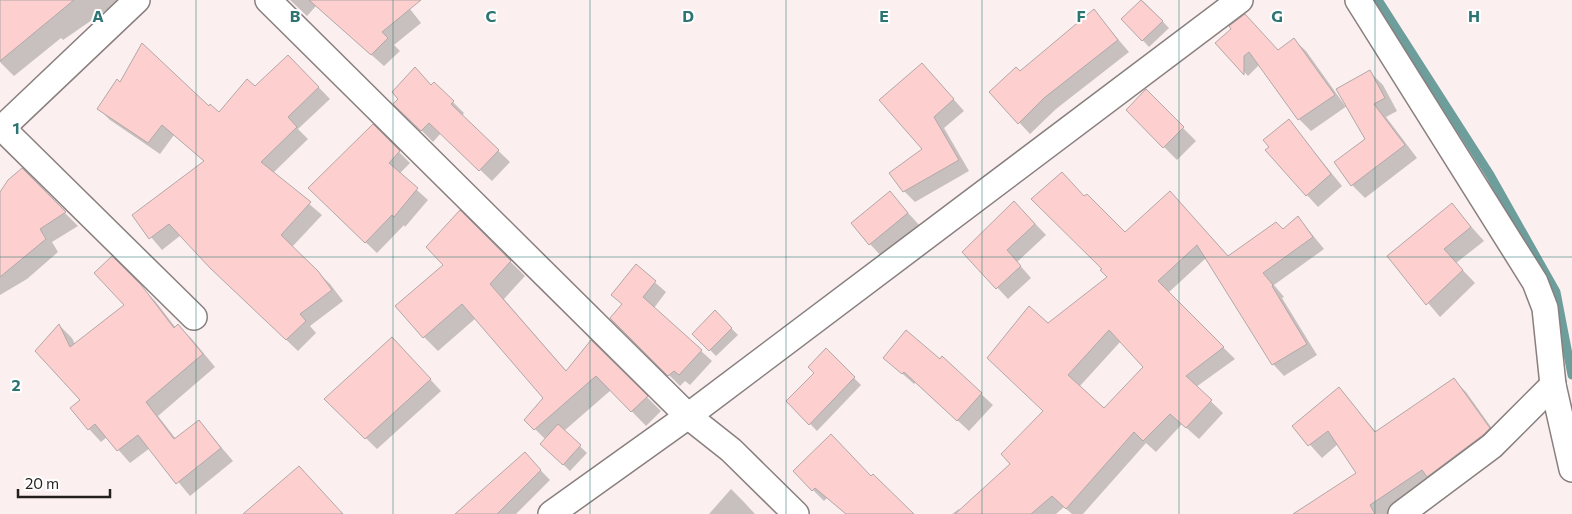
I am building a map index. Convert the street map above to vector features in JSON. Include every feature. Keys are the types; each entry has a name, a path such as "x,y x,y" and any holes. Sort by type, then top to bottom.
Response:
{"street":[{"path":"137,0 1,129 194,317"},
{"path":"268,0 688,416 731,450 796,514"},
{"path":"551,514 688,416 1240,0"},
{"path":"1358,0 1535,282 1545,308 1554,385 1572,469"},
{"path":"1401,514 1492,446 1554,385"}],"building":[{"path":"0,0 74,0 0,61"},
{"path":"309,0 421,0 382,32 388,38 371,55"},
{"path":"1141,0 1163,21 1142,41 1121,19"},
{"path":"1094,9 1118,40 1044,98 1018,124 989,92 1016,67 1020,71"},
{"path":"1245,14 1278,50 1294,38 1335,95 1298,120 1249,52 1244,56 1244,75 1215,43 1231,29 1229,26"},
{"path":"142,43 209,106 210,104 219,112 247,79 255,86 288,55 319,87 288,117 297,127 261,162 311,202 281,235 318,271 332,290 300,314 306,321 286,340 210,268 169,224 149,239 132,215 204,161 162,125 148,143 97,109 117,79 120,82"},
{"path":"922,63 954,99 934,117 959,160 903,192 889,173 922,149 879,100"},
{"path":"415,67 431,85 434,82 454,101 451,104 499,150 479,171 429,123 421,131 393,104 398,99 392,92"},
{"path":"1370,70 1385,98 1374,104 1405,145 1351,186 1334,162 1365,139 1336,89"},
{"path":"1146,89 1184,127 1163,148 1126,110"},
{"path":"1289,119 1331,174 1306,196 1265,150 1269,147 1263,140"},
{"path":"373,124 400,151 389,163 418,188 394,217 392,215 365,243 308,188"},
{"path":"22,168 66,212 40,229 46,239 0,277 0,192 8,180"},
{"path":"1062,172 1084,196 1087,194 1125,232 1170,191 1228,256 1276,222 1283,229 1298,216 1313,237 1263,273 1273,285 1307,344 1272,365 1197,245 1158,281 1224,347 1186,376 1212,400 1186,428 1170,414 1143,441 1134,432 1066,509 1052,496 1031,514 955,514 1010,464 1001,454 1043,411 987,358 1029,306 1048,323 1107,277 1100,270 1102,269 1031,199","holes":["1109,330 1143,367 1104,408 1068,375"]},
{"path":"890,191 908,213 869,245 851,223"},
{"path":"1014,201 1035,224 1007,250 1021,266 996,289 962,252"},
{"path":"1452,203 1471,227 1444,249 1463,270 1426,305 1387,256"},
{"path":"460,210 511,261 490,284 566,371 591,340 648,396 631,412 596,376 534,430 524,420 543,398 462,304 423,338 395,306 443,265 426,247"},
{"path":"112,256 142,286 174,328 178,324 203,354 146,402 174,439 199,420 221,448 176,484 138,435 117,451 95,424 88,430 70,408 80,400 35,351 59,324 70,347 124,305 94,273"},
{"path":"636,264 656,281 643,297 702,350 679,375 674,371 668,376 610,318 622,304 611,295"},
{"path":"715,310 732,328 709,351 692,334"},
{"path":"906,330 940,359 942,356 982,393 957,421 904,372 902,374 883,358"},
{"path":"392,337 431,379 365,439 324,399"},
{"path":"826,348 855,377 809,425 786,401 814,373 808,367"},
{"path":"1454,378 1490,428 1483,435 1427,477 1422,470 1370,505 1375,514 1293,514 1356,473 1328,431 1308,446 1292,426 1339,387 1375,432"},
{"path":"558,424 581,445 563,465 540,444"},
{"path":"831,434 871,476 873,474 914,514 846,514 815,488 812,491 793,471"},
{"path":"525,452 541,470 497,514 455,514"},
{"path":"299,466 343,514 243,514"}],"waterway":[{"path":"1378,0 1490,175 1556,292 1572,375"}]}
